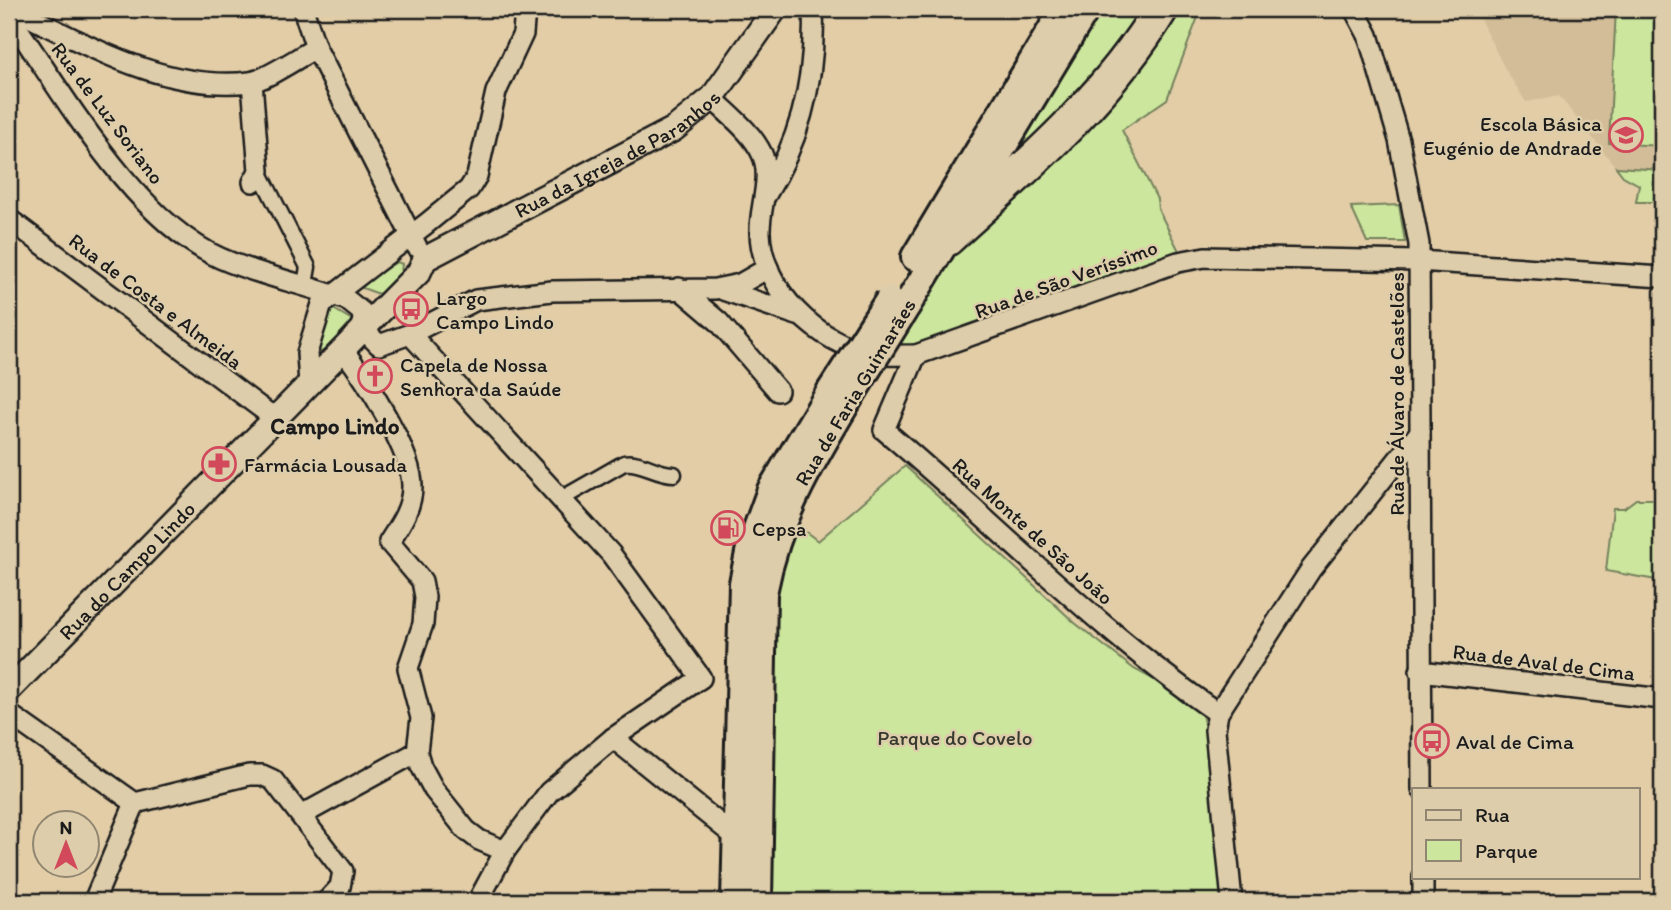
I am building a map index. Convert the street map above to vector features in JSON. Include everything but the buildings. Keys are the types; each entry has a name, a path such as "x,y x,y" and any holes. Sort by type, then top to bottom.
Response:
{"highway":[{"path":"947,239 1047,147 1109,84 1161,9"}],"main road":[{"name":"Rua de Faria Guimarães","path":"735,901 740,626 750,548 771,490 840,393 897,304 1063,9"},
{"name":"Rua de Faria Guimarães","path":"897,304 947,239 1086,9"},
{"name":"Rua de Faria Guimarães","path":"758,901 761,642 765,581 785,511 840,393"}],"street":[{"path":"13,9 132,66 210,81 252,82 316,48"},
{"path":"303,9 316,48 410,238 425,259"},
{"path":"309,385 307,353 322,304 410,238 469,189 477,176 496,92 523,34 525,9"},
{"name":"Rua da Igreja de Paranhos","path":"425,259 674,129 712,98 775,9"},
{"path":"762,202 784,166 803,112 810,76 813,9"},
{"name":"Rua de Álvaro de Castelões","path":"1354,9 1368,35 1399,140 1418,221 1422,788"},
{"name":"Rua de Luz Soriano","path":"9,16 123,177 162,221 221,258 305,284 346,300 362,312 364,330"},
{"path":"252,82 256,176 307,267 305,284"},
{"name":"Rua de São Veríssimo","path":"712,98 746,131 762,154 766,175 760,234 768,268 781,292 801,316 835,338 871,354 916,355 1192,258 1418,261 1662,277"},
{"name":"Rua de Costa e Almeida","path":"9,219 277,420"},
{"name":"Rua do Campo Lindo","path":"9,690 344,351 419,272 425,259"},
{"path":"715,289 740,284 768,268"},
{"path":"679,288 719,322 778,391"},
{"path":"364,330 379,345 410,334 476,300 552,291 715,289 744,295 801,316"},
{"path":"410,334 611,554 701,678 612,738 549,792 505,851 478,901"},
{"path":"344,351 371,389 401,447 411,477 410,502 390,542 422,580 425,597 423,624 408,668 421,718 417,752 425,777 466,830 479,840 505,851"},
{"name":"Rua Monte de São João","path":"916,355 884,430 955,489 1077,605 1159,672 1218,713"},
{"path":"1232,901 1215,730 1218,713 1311,569 1420,432"},
{"path":"561,499 624,463 632,462 661,474 674,474"},
{"name":"Rua de Aval de Cima","path":"1420,671 1662,699"},
{"path":"9,714 135,803 250,775 262,775 273,780 343,871 340,887 327,901"},
{"path":"612,738 737,838"},
{"path":"302,815 417,752"},
{"path":"94,901 135,803"},
{"path":"1423,878 1423,901"}],"shaded area":[{"name":"Escola Básica Eugénio de Andrade","path":"1475,9 1662,9 1662,202 1636,202 1639,185 1623,176 1559,96 1526,102 1505,69"}],"green space":[{"path":"1101,9 1150,9 1133,34 1001,175 1024,128"},
{"path":"1174,9 1201,9 1167,99 1122,130 1157,199 1158,209 1179,251 1135,270 922,344 890,349 949,253"},
{"path":"1616,9 1662,9 1662,146 1609,143"},
{"path":"1616,167 1662,170 1662,202 1636,202 1639,185 1623,176"},
{"path":"1399,205 1405,242 1367,242 1351,207"},
{"path":"397,262 402,264 401,272 379,294 357,286"},
{"path":"330,307 352,320 326,351 319,352 315,346"},
{"name":"Parque do Covelo","path":"905,466 1075,623 1134,669 1166,686 1202,714 1209,747 1225,901 772,901 777,601 782,567 794,533 806,532 818,541"},
{"path":"1636,499 1662,499 1662,581 1606,571 1613,508 1624,508"}],"place":[{"name":"Escola Básica Eugénio de Andrade","path":"1626,135"},
{"name":"Largo Campo Lindo","path":"411,309"},
{"name":"Capela de Nossa Senhora da Saúde","path":"375,376"},
{"name":"Farmácia Lousada","path":"219,464"},
{"name":"Cepsa","path":"728,528"},
{"name":"Aval de Cima","path":"1432,741"}],"district":[{"name":"Campo Lindo","path":"335,426"}]}
